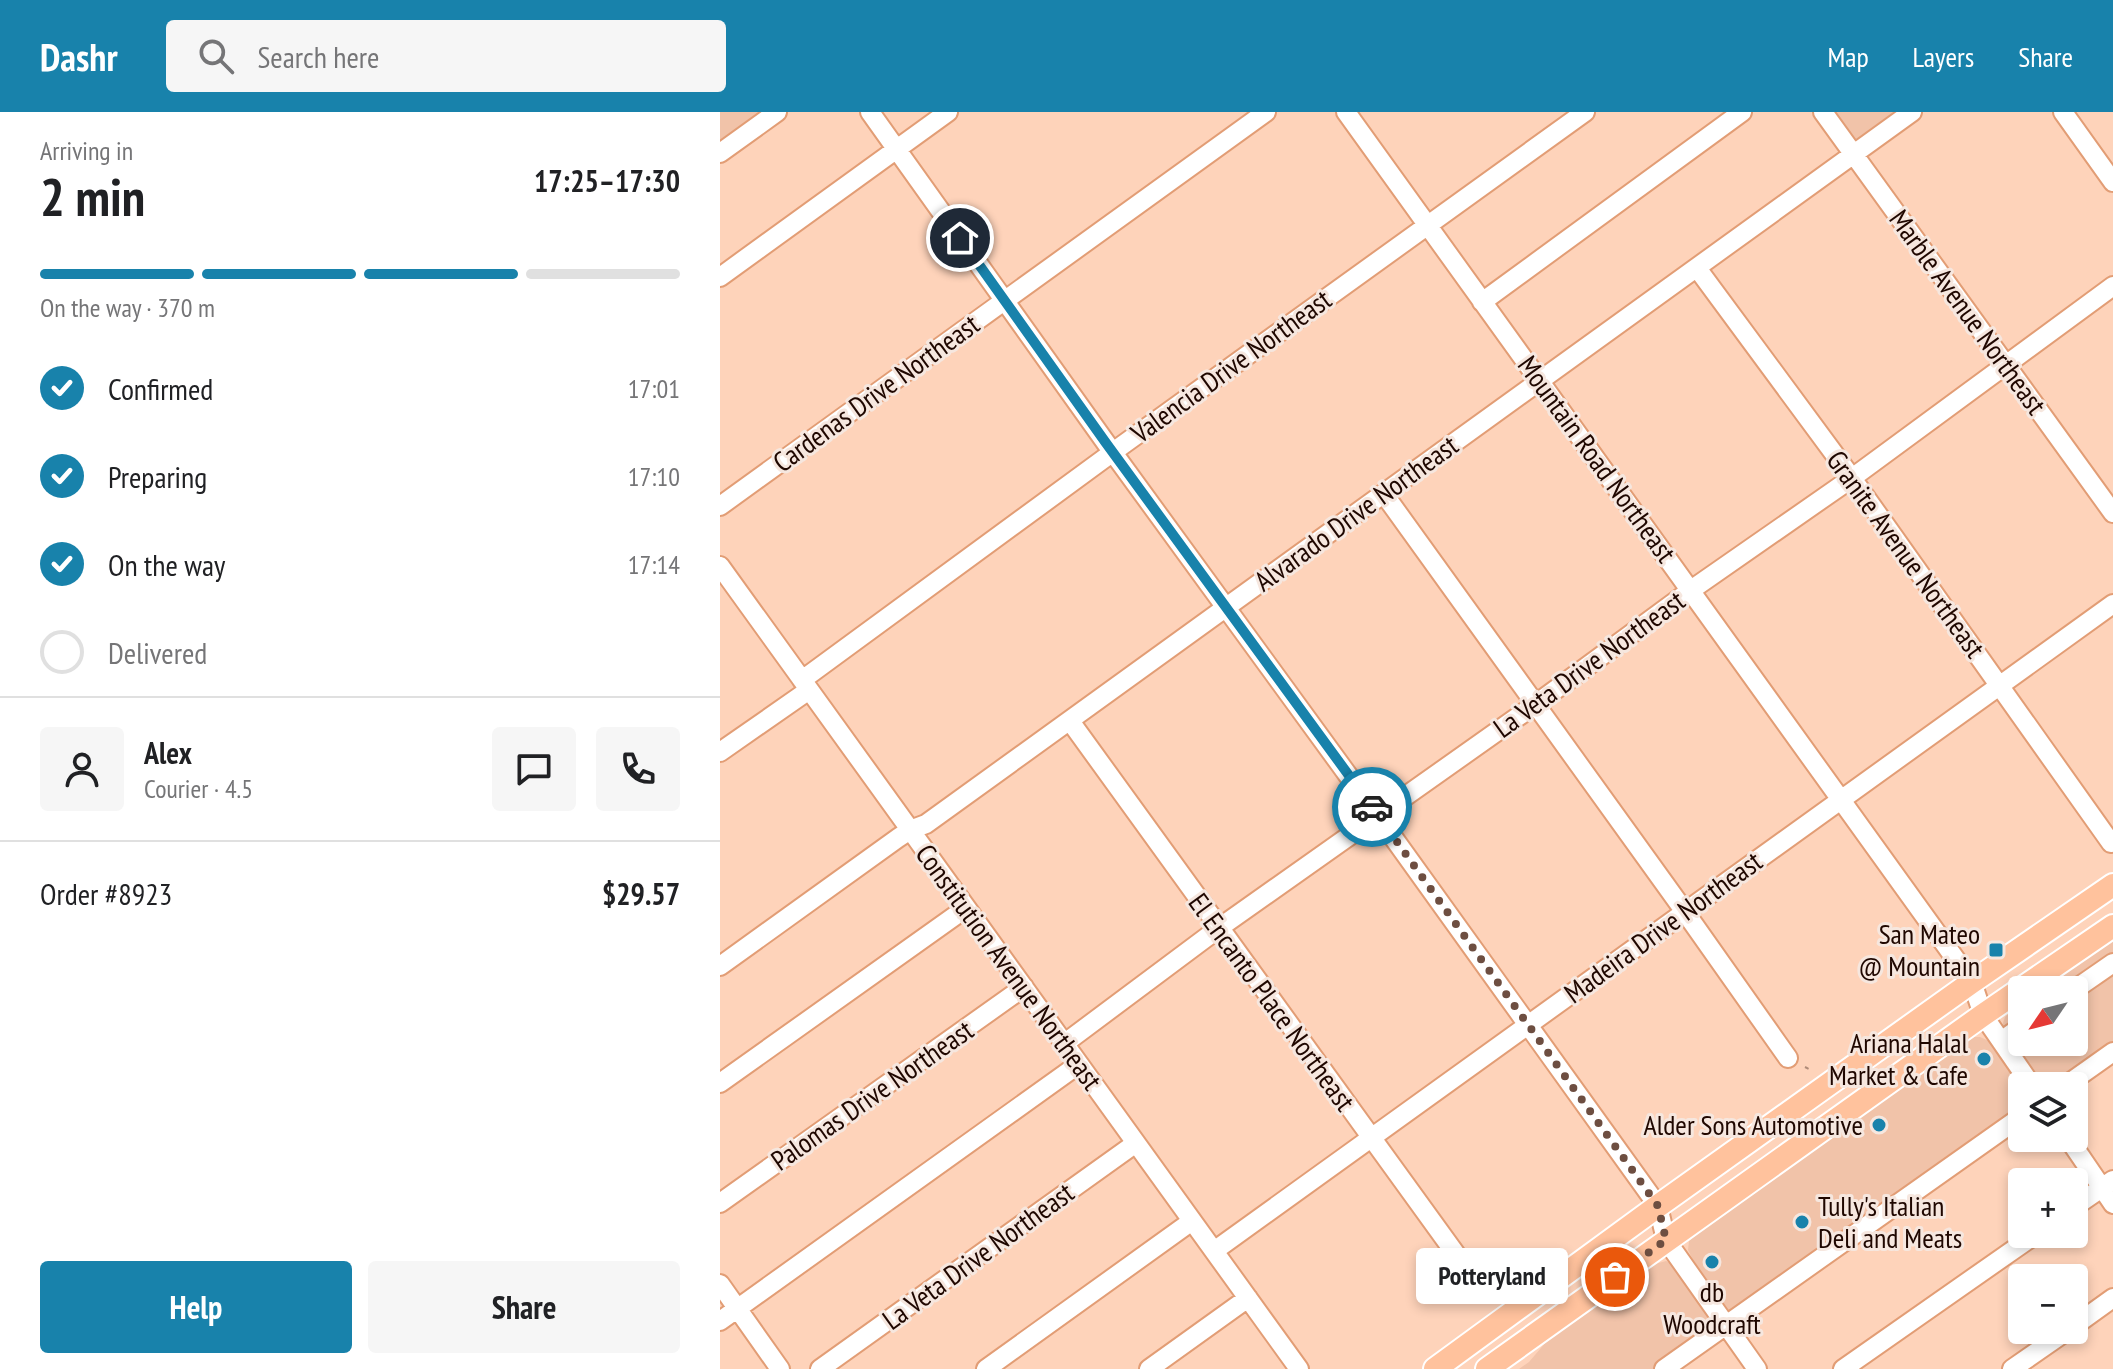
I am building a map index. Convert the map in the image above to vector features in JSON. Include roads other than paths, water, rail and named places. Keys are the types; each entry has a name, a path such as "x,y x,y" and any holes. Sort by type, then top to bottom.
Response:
{"main road":[{"path":"1435,1369 1658,1206 2113,885"},
{"path":"1487,1369 1983,1015 2113,926"}],"street":[{"path":"720,153 777,112"},
{"path":"870,112 1658,1206 1666,1240 1757,1369"},
{"path":"720,277 948,112"},
{"name":"Cardenas Drive Northeast","path":"720,506 1266,112"},
{"name":"Mountain Road Northeast","path":"1346,112 1972,982 1983,1015 2022,1072"},
{"name":"Valencia Drive Northeast","path":"720,752 1113,452 1585,112"},
{"path":"1482,302 1742,112"},
{"name":"Marble Avenue Northeast","path":"1823,112 2113,513"},
{"name":"Alvarado Drive Northeast","path":"720,966 910,830 926,824 1070,721 1912,112"},
{"path":"2063,112 2113,182"},
{"name":"Granite Avenue Northeast","path":"1697,268 1852,478 2111,843"},
{"name":"La Veta Drive Northeast","path":"1065,1043 1219,928 1852,478 2113,286"},
{"path":"1384,494 1796,1063"},
{"name":"Constitution Avenue Northeast","path":"720,566 1299,1369"},
{"name":"Madeira Drive Northeast","path":"1214,1251 2113,604"},
{"name":"El Encanto Place Northeast","path":"1070,721 1476,1282"},
{"path":"720,1083 966,908"},
{"path":"2088,980 2113,963"},
{"name":"Palomas Drive Northeast","path":"720,1203 1024,987"},
{"path":"2001,1041 2008,1036"},
{"path":"2085,1072 2113,1052"},
{"path":"720,1321 1079,1064"},
{"path":"1664,1369 2008,1126"},
{"name":"La Veta Drive Northeast","path":"820,1369 1136,1143"},
{"path":"2080,1152 2107,1184 2113,1204"},
{"path":"2088,1197 2107,1184"},
{"path":"986,1369 1192,1221"},
{"path":"1843,1369 2016,1248"},
{"path":"720,1284 780,1369"},
{"path":"1149,1369 1248,1298"},
{"path":"2088,1316 2113,1298"},
{"path":"2012,1369 2048,1344"}],"place":[{"name":"San Mateo @ Mountain","path":"1996,950"},
{"name":"Ariana Halal Market & Cafe","path":"1984,1059"},
{"name":"Alder Sons Automotive","path":"1879,1125"},
{"name":"Tully's Italian Deli and Meats","path":"1802,1222"},
{"name":"db Woodcraft","path":"1712,1262"},
{"name":"Potteryland","path":"1615,1277"}]}
